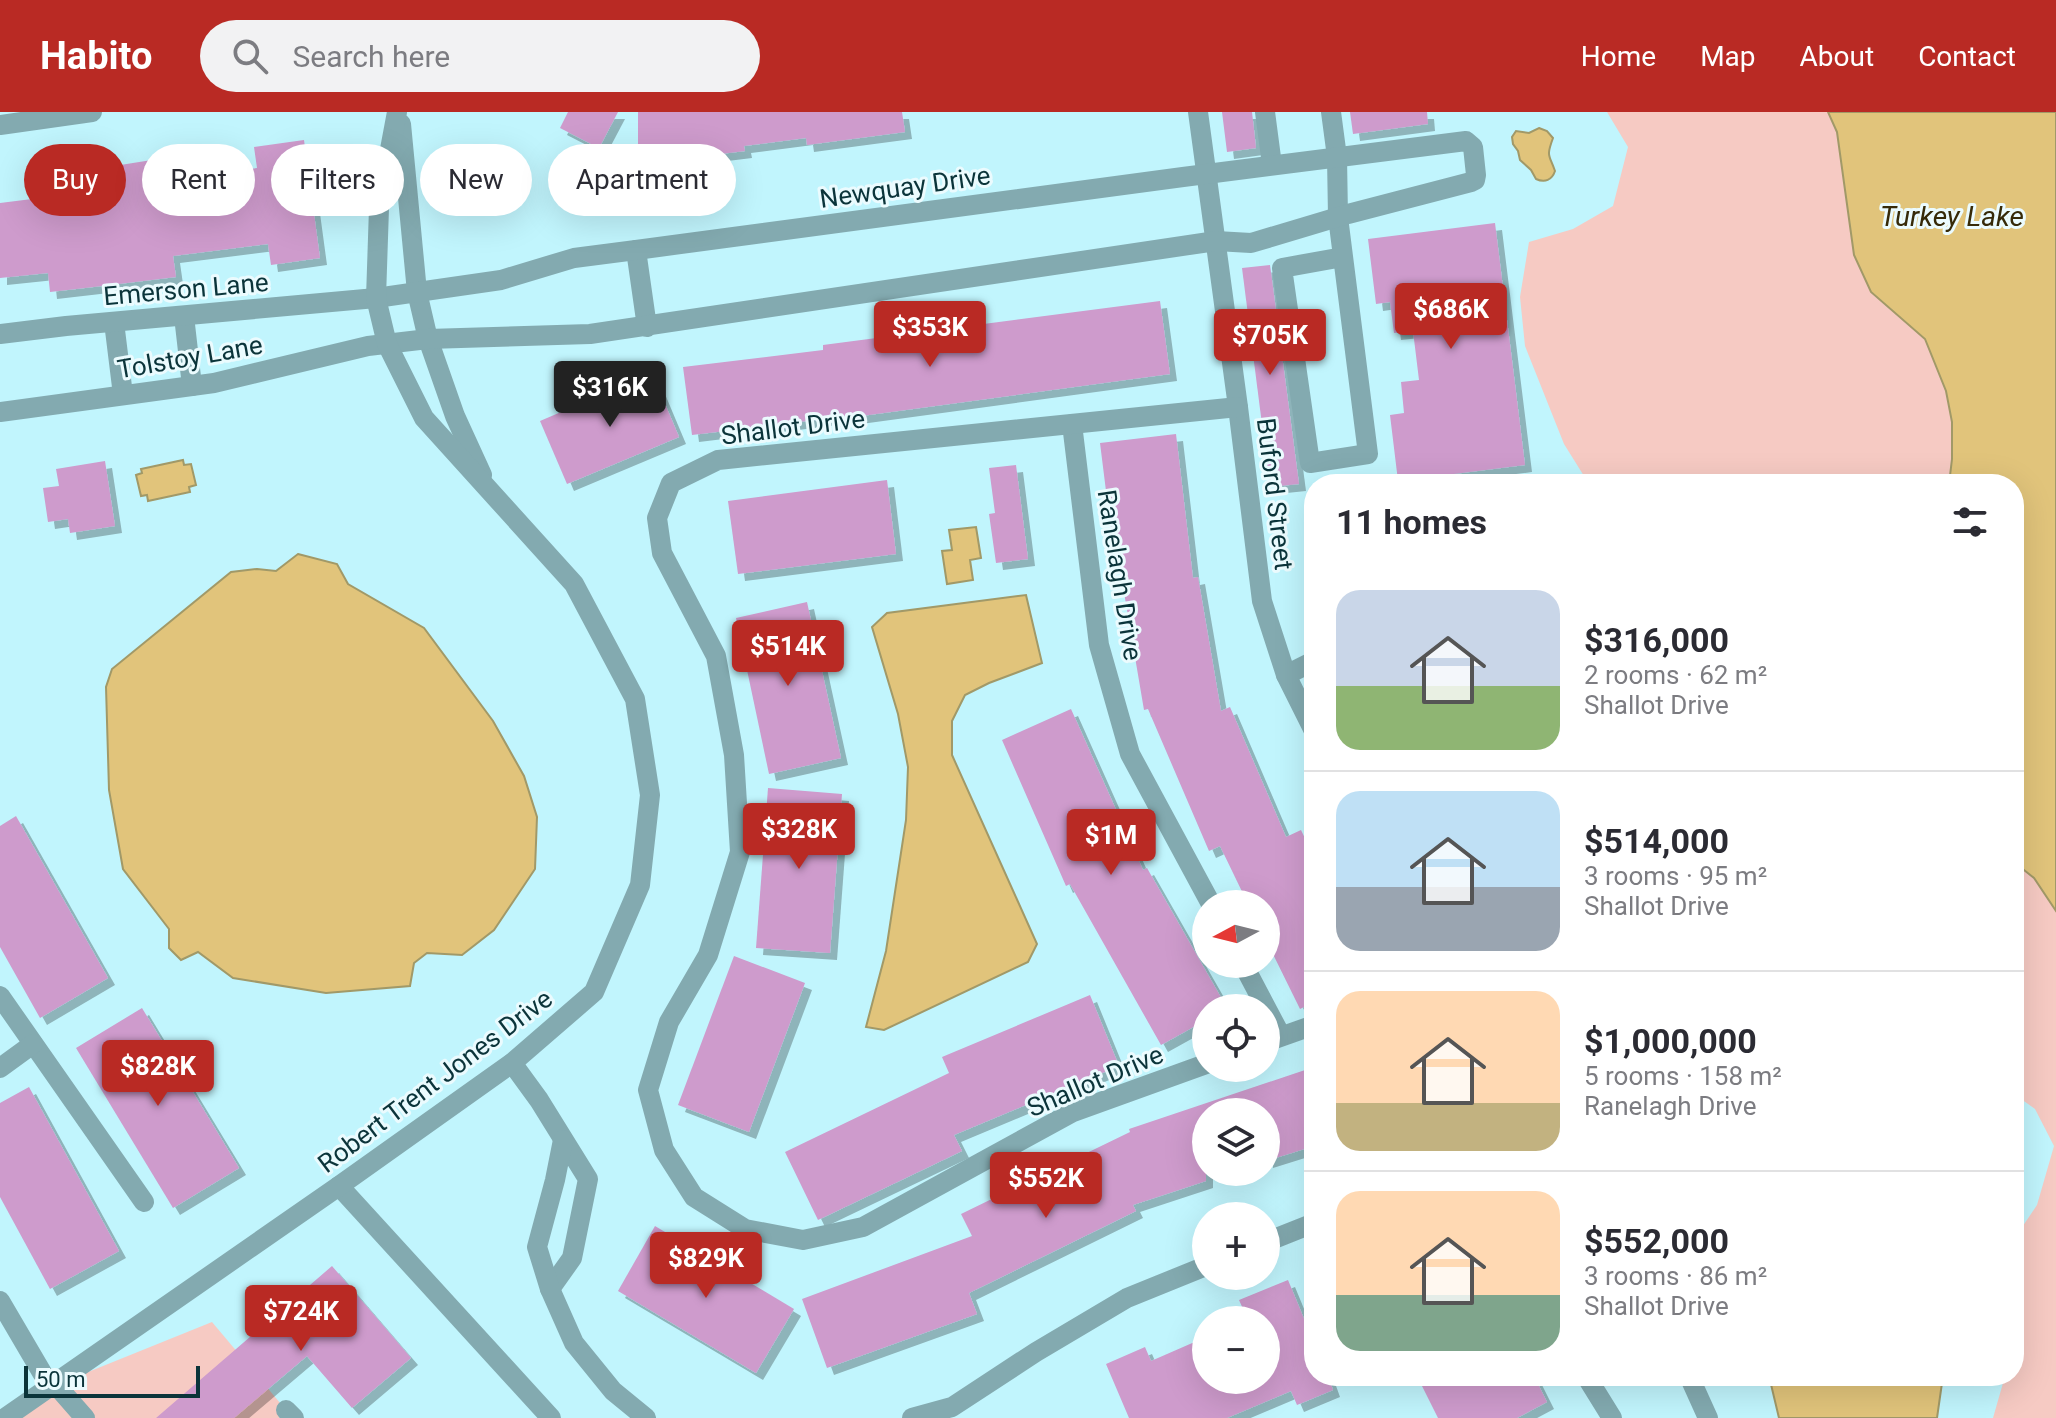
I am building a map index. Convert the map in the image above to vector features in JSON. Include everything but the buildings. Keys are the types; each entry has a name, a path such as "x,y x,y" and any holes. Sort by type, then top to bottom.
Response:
{"street":[{"path":"0,125 92,112"},
{"name":"Robert Trent Jones Drive","path":"398,112 417,292 428,339 455,416 490,494"},
{"name":"Robert Trent Jones Drive","path":"5,1418 512,1063 594,992 640,885 650,795 635,699 574,584 424,418 387,344 376,298 379,208 398,112"},
{"name":"Buford Street","path":"1198,112 1262,601 1286,675 1304,711"},
{"path":"1265,112 1272,165"},
{"path":"1331,112 1337,157 1338,217 1368,454 1310,463 1282,268 1343,257"},
{"name":"Newquay Drive","path":"376,298 501,280 574,258 1466,141 1473,147 1475,180 1338,217"},
{"path":"387,344 428,339 590,334 647,327 1216,241 1251,243 1338,217"},
{"path":"636,250 647,327"},
{"name":"Emerson Lane","path":"0,334 376,298"},
{"path":"184,316 192,386"},
{"path":"114,322 123,395"},
{"name":"Tolstoy Lane","path":"0,412 214,383 387,344"},
{"name":"Shallot Drive","path":"1192,1069 1073,1112 863,1227 803,1240 745,1229 694,1197 664,1150 648,1090 669,1022 708,955 740,852 734,755 716,656 662,553 657,518 671,483 718,460 1238,407"},
{"name":"Ranelagh Drive","path":"1072,424 1099,645 1130,754 1203,890"},
{"path":"1286,675 1304,666"},
{"path":"0,996 144,1202"},
{"path":"1280,1037 1304,1028"},
{"path":"0,1068 33,1044"},
{"path":"512,1063 588,1179 572,1258 550,1289"},
{"path":"563,1140 537,1247 550,1289 574,1343 613,1391 646,1418"},
{"path":"339,1186 551,1418"},
{"path":"544,1221 579,1229"},
{"path":"1280,1236 1304,1227"},
{"path":"912,1418 952,1407 1127,1298 1192,1272"},
{"path":"0,1301 53,1386 85,1418"},
{"path":"1592,1386 1612,1418"},
{"path":"1694,1386 1708,1418"}],"shaded area":[{"path":"1607,112 1828,112 1837,132 1854,255 1872,292 1925,339 1946,391 1952,422 1950,474 1583,474 1564,444 1525,346 1520,297 1529,242 1573,229 1613,206 1628,147"},
{"path":"2024,870 2034,878 2056,911 2056,1418 1993,1418 2002,1386 2024,1386 2024,1224 2037,1205 2054,1146 2035,1109 2024,1101"},
{"path":"212,1322 286,1410 279,1418 6,1418 56,1385"}],"water":[{"name":"Turkey Lake","path":"1828,112 2056,112 2056,911 2034,878 2024,870 2024,474 1950,474 1952,422 1946,391 1925,339 1871,292 1854,255 1837,132"},
{"path":"1539,128 1553,138 1549,155 1555,171 1545,181 1536,179 1520,160 1512,137 1516,131 1529,133"},
{"path":"183,460 184,465 191,464 196,485 189,487 190,492 148,501 147,495 141,496 136,475 142,473 141,469"},
{"path":"976,527 981,558 970,560 973,580 947,584 942,551 952,550 949,530"},
{"path":"298,554 337,564 348,584 424,628 493,721 524,776 537,817 535,869 494,930 462,955 427,953 414,963 410,986 326,993 233,978 198,952 181,960 169,948 169,929 123,869 109,790 106,687 112,669 231,572 257,569 276,571"},
{"path":"1026,595 1042,663 965,695 952,721 952,755 1037,944 1028,962 884,1030 866,1027 886,951 906,820 908,767 898,714 872,627 887,613"},
{"path":"1771,1386 1942,1386 1937,1418 1779,1418"}]}
